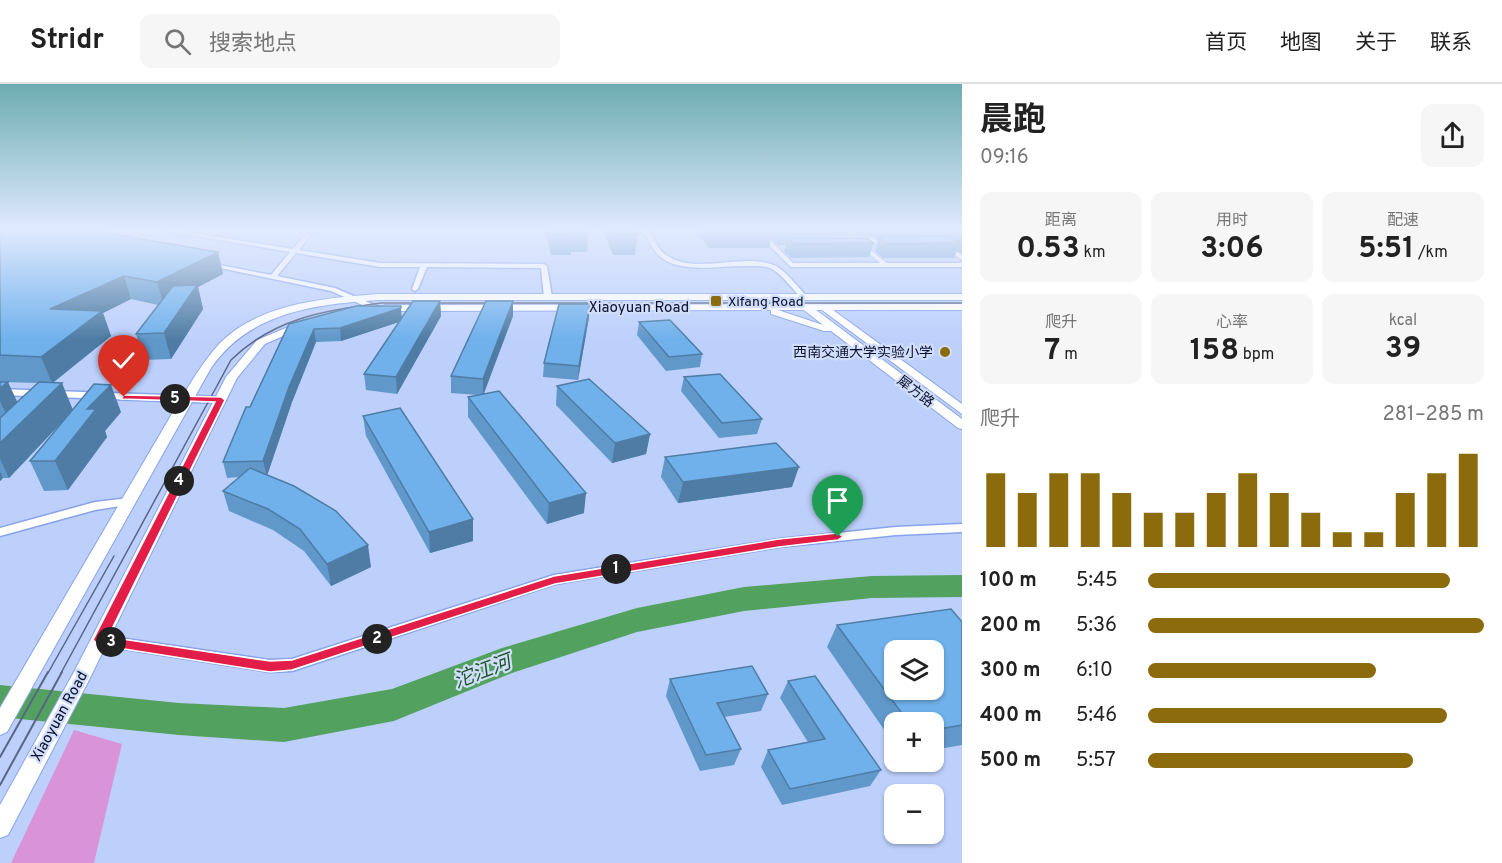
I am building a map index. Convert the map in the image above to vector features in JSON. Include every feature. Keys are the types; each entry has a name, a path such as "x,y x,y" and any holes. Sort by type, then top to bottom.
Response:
{"street":[{"path":"218,267 333,289 376,309"},
{"path":"273,277 282,267"},
{"path":"415,289 423,267"},
{"path":"544,267 548,297"},
{"path":"771,267 777,269 803,296 806,308"},
{"name":"犀方路","path":"803,296 826,309 862,320 962,410"},
{"name":"Xiaoyuan Road","path":"0,726 186,400 214,355 230,339 248,327 293,310 356,298 962,297"},
{"path":"761,307 837,332"},
{"name":"Xiaoyuan Road","path":"356,311 376,309 761,307 826,309 862,320 962,307"},
{"name":"犀方路","path":"806,308 962,425"},
{"name":"Xiaoyuan Road","path":"0,827 81,677 238,368 261,342 288,328 320,318"},
{"path":"0,392 221,400"},
{"path":"0,532 95,506 129,502"},
{"path":"99,640 270,666 292,665 554,580 779,543 896,531 962,528"}],"shaded area":[{"path":"74,730 122,744 94,863 11,863"}],"building":[{"path":"0,267 187,267 157,282 124,276 50,309 102,311 41,357 0,355"},
{"path":"197,285 164,333 136,334 173,286"},
{"path":"413,301 440,301 396,377 364,374"},
{"path":"486,301 513,301 483,379 451,376"},
{"path":"559,304 590,304 579,366 544,363"},
{"path":"356,306 401,306 401,308 340,328 314,329 289,387 263,461 223,462 246,407 250,407 289,324"},
{"path":"670,320 702,354 669,357 639,322"},
{"path":"720,374 762,419 722,423 684,377"},
{"path":"589,379 650,434 615,443 557,386"},
{"path":"0,382 8,382 0,388"},
{"path":"39,382 62,383 0,443 0,418"},
{"path":"94,384 111,385 87,409 96,409 55,461 30,461"},
{"path":"499,391 586,493 549,503 468,397"},
{"path":"400,408 473,519 429,532 363,416"},
{"path":"776,443 799,467 683,482 665,457"},
{"path":"250,468 294,486 336,511 368,545 327,564 300,529 268,509 223,491"},
{"path":"951,609 962,622 962,725 944,728 944,712 901,712 892,700 944,700 944,640 884,640 884,689 837,625"},
{"path":"752,666 768,694 717,703 741,749 706,755 670,679"},
{"path":"815,676 881,770 790,789 768,750 825,739 788,681"}],"waterway":[{"name":"沱江河","path":"0,701 179,719 284,725 394,705 502,662 637,620 744,599 872,587 962,586"}],"tram line":[{"path":"61,673 231,360 247,346 282,326 320,313 381,303 962,303"},
{"path":"48,673 114,556"},
{"path":"0,757 48,672"},
{"path":"0,785 62,672"}],"place":[{"name":"Xifang Road","path":"716,301"},
{"name":"西南交通大学实验小学","path":"945,352"}],"route":[{"path":"124,397 221,400 99,640 270,666 292,665 329,655 554,580 779,543 838,537"}]}
